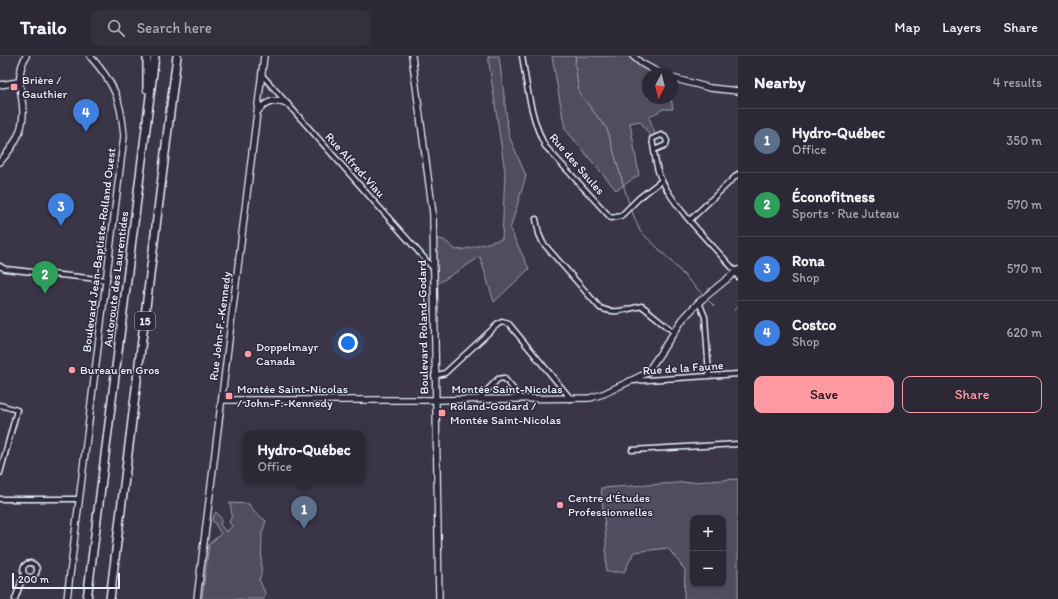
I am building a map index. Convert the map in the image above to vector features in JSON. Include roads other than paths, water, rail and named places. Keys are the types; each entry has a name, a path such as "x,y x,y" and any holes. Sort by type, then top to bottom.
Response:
{"highway":[{"path":"147,56 147,121"},
{"name":"Autoroute des Laurentides","path":"87,599 155,56"},
{"name":"15","path":"110,599 177,56"}],"street":[{"path":"0,162 16,142 22,125 23,113 18,82 26,56"},
{"name":"Boulevard Jean-Baptiste-Rolland Ouest","path":"67,599 124,136 122,112 116,91 90,56"},
{"name":"Rue John-F.-Kennedy","path":"197,599 264,56"},
{"name":"Boulevard Roland-Godard","path":"412,56 431,194 439,599"},
{"name":"Rue des Saules","path":"522,56 526,84 537,127 545,146 611,218 620,216 661,180"},
{"path":"633,56 650,68"},
{"name":"Rue Alfred-Viau","path":"262,75 433,268"},
{"path":"678,80 710,88 738,91"},
{"path":"0,85 18,82"},
{"path":"257,113 267,102 278,101 287,104"},
{"path":"654,150 661,180 690,220 737,273"},
{"path":"690,220 738,174"},
{"path":"536,219 542,243 600,308 609,312 622,311 642,306 674,332"},
{"path":"0,266 5,269 107,280"},
{"name":"Montée Saint-Nicolas","path":"222,400 590,398 603,394 647,373 674,332 699,302 737,273"},
{"path":"699,302 705,317 709,375"},
{"path":"434,376 445,373 502,322 509,324 571,399"},
{"name":"Rue de la Faune","path":"629,382 738,374"},
{"path":"479,399 498,379 504,378 522,399"},
{"path":"0,405 17,410 0,473"},
{"path":"632,450 738,444"},
{"path":"0,450 5,451"},
{"path":"0,499 79,498"},
{"path":"15,599 24,574"}],"waterway":[{"path":"576,56 575,64 579,93 607,129 629,204"},
{"path":"631,209 640,231 704,296"},
{"path":"706,298 714,306"},
{"path":"734,310 738,307"}],"place":[{"name":"Brière / Gauthier","path":"14,87"},
{"name":"Costco","path":"86,132"},
{"name":"Rona","path":"61,226"},
{"name":"Éconofitness","path":"45,294"},
{"name":"Doppelmayr Canada","path":"248,354"},
{"name":"Bureau en Gros","path":"72,370"},
{"name":"Montée Saint-Nicolas / John-F.-Kennedy","path":"229,396"},
{"name":"Roland-Godard / Montée Saint-Nicolas","path":"442,413"},
{"name":"Centre d'Études Professionnelles","path":"560,505"},
{"name":"Hydro-Québec","path":"304,529"}]}
